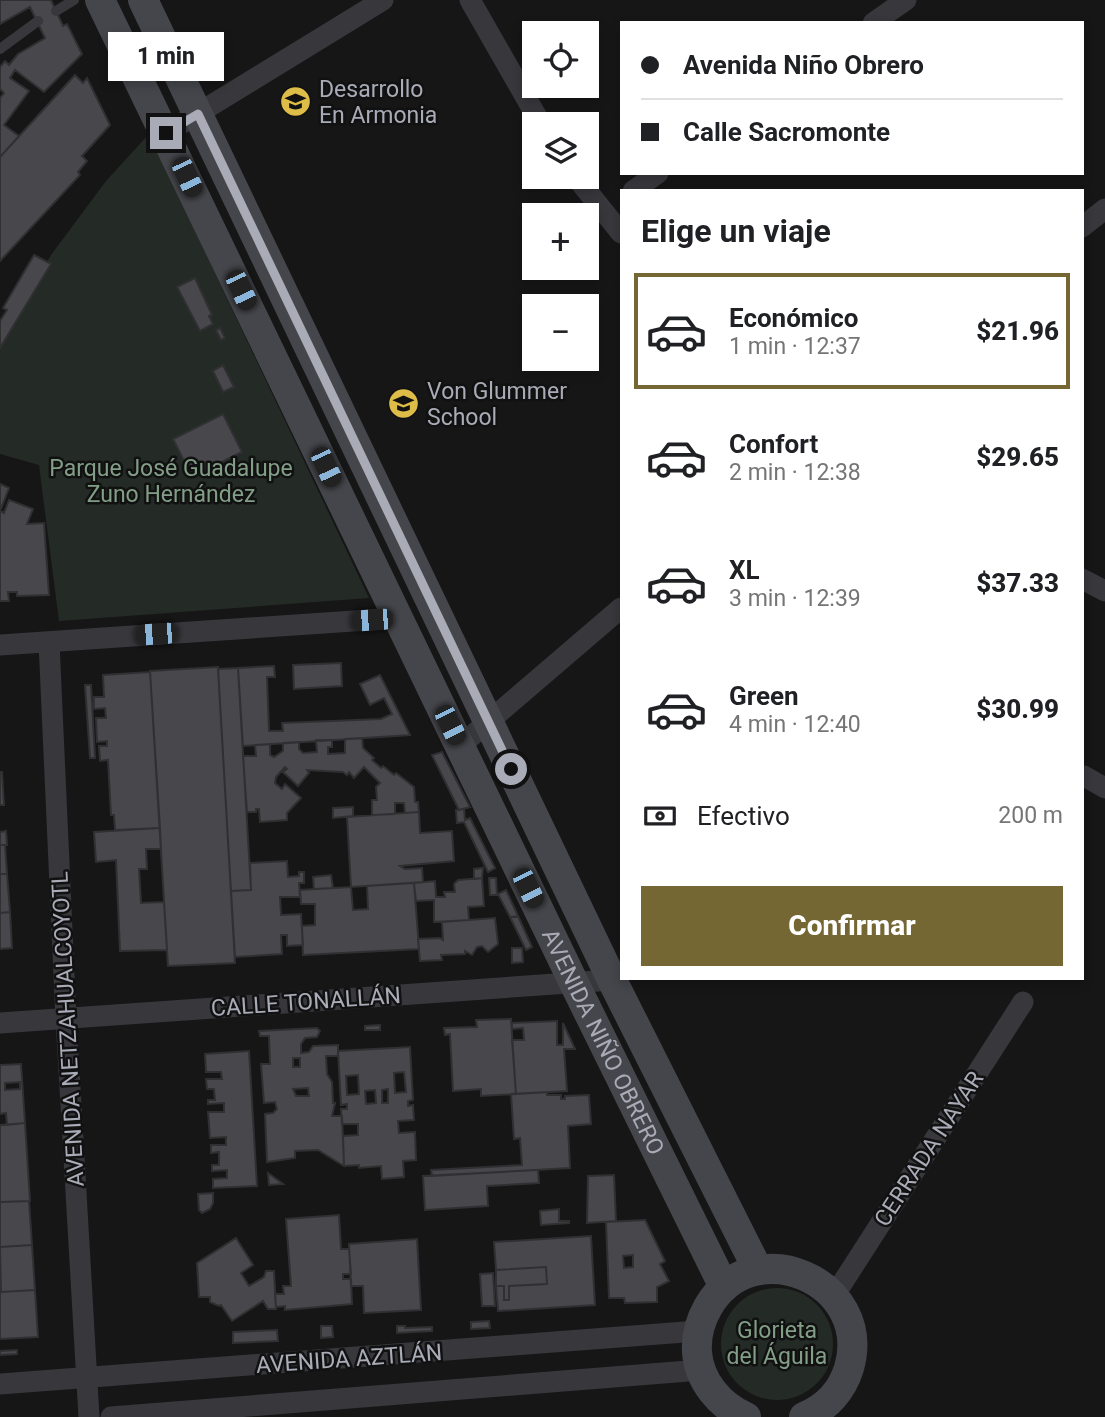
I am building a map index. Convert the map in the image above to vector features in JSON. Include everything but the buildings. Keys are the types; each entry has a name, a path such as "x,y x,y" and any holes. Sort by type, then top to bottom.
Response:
{"main road":[{"name":"AVENIDA NIÑO OBRERO","path":"100,0 574,983 724,1287"},
{"name":"AVENIDA NIÑO OBRERO","path":"143,0 612,980 758,1270"},
{"path":"746,1417 721,1402 709,1387 701,1370 698,1331 712,1300 724,1287 758,1270 792,1270 808,1276 834,1296 850,1326 852,1351 846,1376 822,1412"}],"street":[{"path":"166,133 383,0"},
{"path":"470,0 534,112"},
{"path":"876,21 906,0"},
{"path":"636,189 655,175"},
{"path":"591,189 612,205 620,230"},
{"path":"1084,225 1105,209"},
{"path":"1084,580 1105,591"},
{"path":"460,746 620,609"},
{"path":"0,645 398,618"},
{"name":"AVENIDA NETZAHUALCOYOTL","path":"49,642 66,1019 89,1417"},
{"path":"1084,776 1105,788"},
{"name":"CALLE TONALLÁN","path":"0,1023 612,980"},
{"name":"CERRADA NAYAR","path":"834,1296 1023,1002"},
{"name":"AVENIDA AZTLÁN","path":"0,1384 698,1331"},
{"name":"AVENIDA AZTLÁN","path":"111,1417 701,1370"}],"lane":[{"path":"56,11 74,0"},
{"path":"0,49 37,21"}],"green space":[{"name":"Parque José Guadalupe Zuno Hernández","path":"149,134 369,598 59,621 39,465 0,454 0,344 51,255 106,181"},
{"name":"Glorieta del Águila","path":"777,1288 799,1292 817,1304 829,1322 833,1344 829,1366 817,1384 799,1396 777,1400 755,1396 737,1384 725,1366 721,1344 725,1322 737,1304 755,1292"}],"place":[{"name":"Desarrollo En Armonia","path":"296,102"},
{"name":"Von Glummer School","path":"404,404"}],"route":[{"path":"166,133 198,114 511,769"}]}
